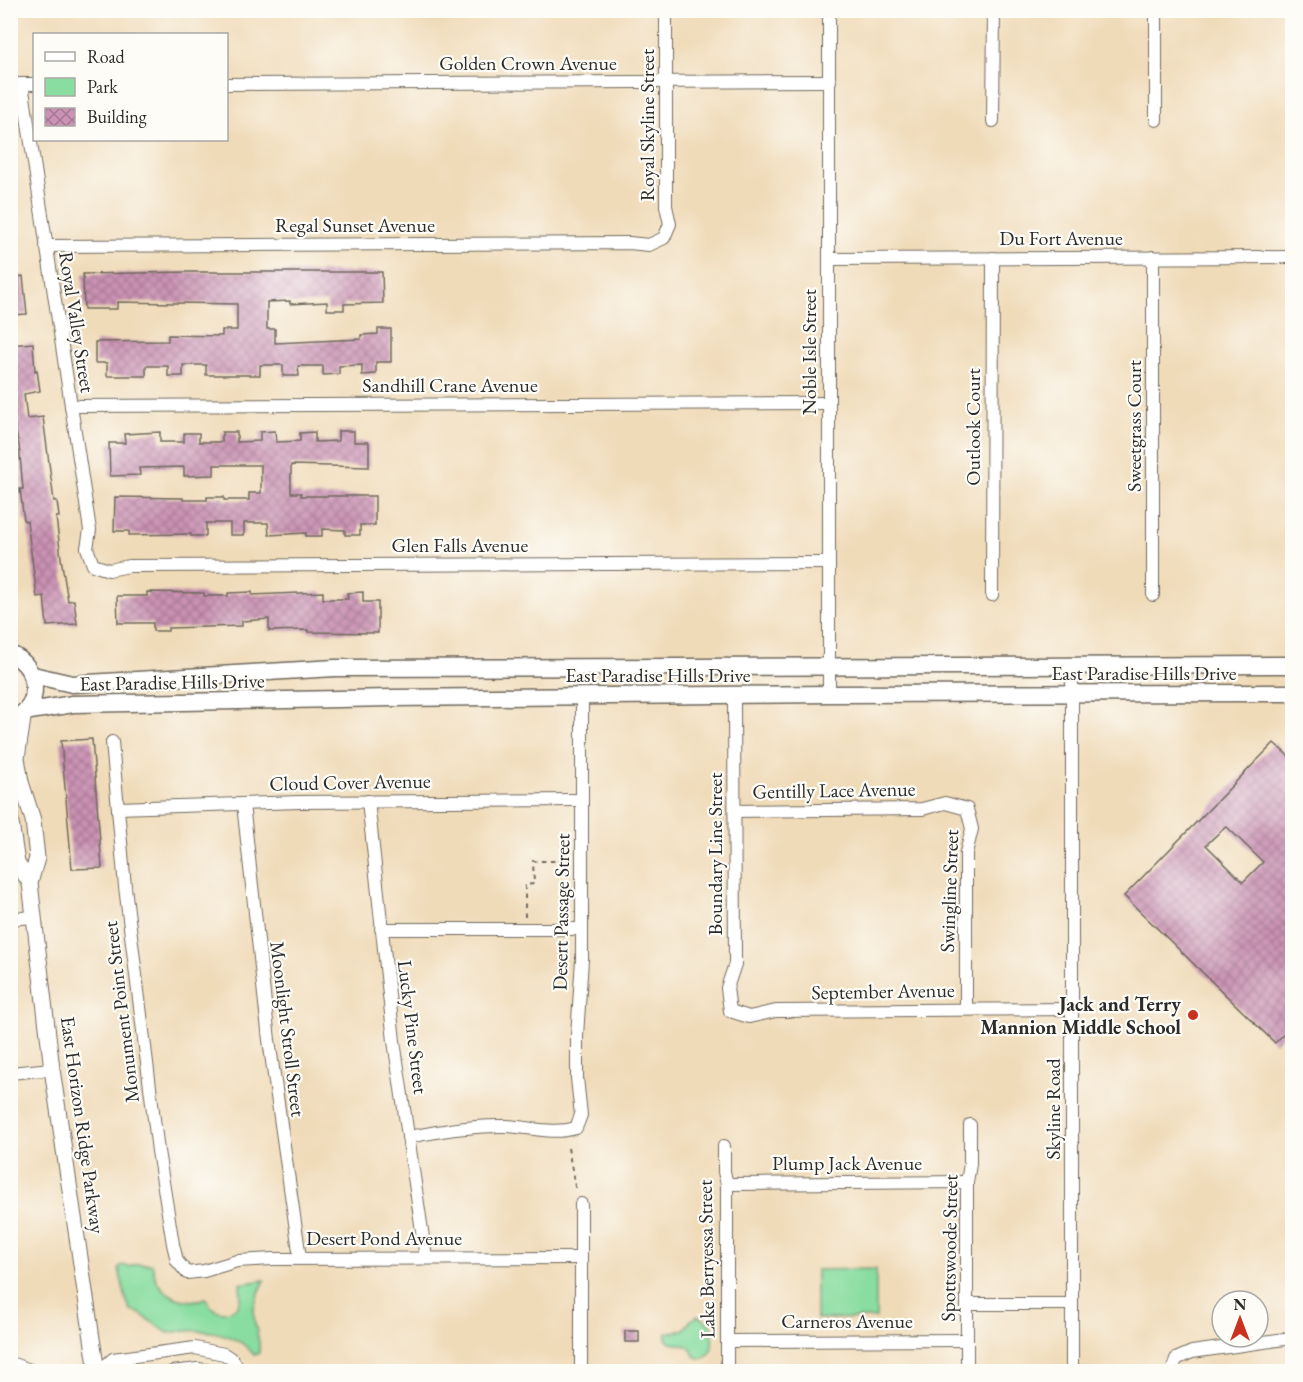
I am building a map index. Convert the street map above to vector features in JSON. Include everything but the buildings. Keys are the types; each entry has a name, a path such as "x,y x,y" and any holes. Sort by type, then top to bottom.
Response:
{"main road":[{"path":"10,643 17,657 33,675 34,694 31,704 17,716"},
{"name":"East Paradise Hills Drive","path":"33,675 72,684 335,668 1293,665"},
{"name":"East Paradise Hills Drive","path":"17,716 73,704 392,698 1293,693"}],"street":[{"name":"Royal Skyline Street","path":"664,238 670,224 666,206 666,10"},
{"name":"Noble Isle Street","path":"829,10 829,694"},
{"path":"993,121 994,10"},
{"path":"1156,10 1156,120"},
{"name":"Golden Crown Avenue","path":"228,84 830,81"},
{"name":"Royal Valley Street","path":"22,84 90,530 87,548 93,565"},
{"name":"Regal Sunset Avenue","path":"46,246 629,243 648,245 664,238"},
{"name":"Sweetgrass Court","path":"1153,257 1153,595"},
{"name":"Du Fort Avenue","path":"829,259 1293,257"},
{"name":"Outlook Court","path":"992,595 993,258"},
{"name":"Sandhill Crane Avenue","path":"71,406 829,403"},
{"name":"Glen Falls Avenue","path":"93,565 110,570 141,566 829,563"},
{"name":"Skyline Road","path":"1072,666 1072,1371"},
{"name":"Boundary Line Street","path":"730,1011 727,988 735,964 734,695"},
{"name":"Desert Passage Street","path":"408,1137 477,1127 505,1126 564,1132 576,1128 581,1115 577,1078 577,1036 582,959 582,696"},
{"name":"East Horizon Ridge Parkway","path":"17,716 23,733 18,745 17,758 34,829 37,858 30,883 33,917 52,1069 97,1371"},
{"name":"Monument Point Street","path":"112,742 133,957 164,1194 177,1261 188,1273"},
{"name":"Cloud Cover Avenue","path":"118,808 368,801 582,800"},
{"name":"Lucky Pine Street","path":"368,801 394,1041 426,1258"},
{"name":"Gentilly Lace Avenue","path":"735,811 922,809 945,803 967,809"},
{"name":"Moonlight Stroll Street","path":"243,804 269,1041 300,1258"},
{"name":"Swingline Street","path":"966,1009 966,853 972,829 967,809"},
{"name":"East Horizon Ridge Parkway","path":"10,816 17,863 30,883"},
{"path":"10,919 33,917"},
{"path":"381,929 582,929"},
{"name":"September Avenue","path":"730,1011 749,1017 776,1011 1073,1010"},
{"path":"10,1072 52,1069"},
{"name":"Spottswoode Street","path":"967,1371 967,1182 970,1164 970,1125"},
{"name":"Lake Berryessa Street","path":"724,1146 724,1172 727,1184 727,1371"},
{"name":"Plump Jack Avenue","path":"727,1184 967,1182"},
{"path":"579,1202 581,1371"},
{"name":"Desert Pond Avenue","path":"188,1273 204,1271 237,1261 300,1258 581,1258"},
{"path":"967,1304 1072,1304"},
{"path":"1174,1365 1192,1352 1293,1338"},
{"name":"Carneros Avenue","path":"727,1341 967,1340"},
{"path":"97,1371 113,1359 195,1348 224,1354 233,1360 240,1371"},
{"path":"10,1364 36,1371"},
{"path":"172,1371 198,1369 218,1371"}],"path":[{"path":"525,922 525,885 534,884 533,861 574,861"},
{"path":"568,1148 579,1202"}],"green space":[{"path":"137,1264 152,1264 156,1281 167,1293 179,1299 192,1301 206,1298 219,1312 228,1312 237,1307 241,1297 240,1284 265,1280 254,1310 259,1353 254,1355 236,1340 214,1332 168,1333 139,1313 131,1311 119,1269 122,1265 129,1267"},
{"path":"876,1269 876,1318 816,1319 816,1270"},
{"path":"698,1316 712,1326 711,1350 706,1357 701,1359 694,1356 688,1347 670,1343 666,1339 667,1333 684,1330 691,1320"}],"place":[{"name":"Jack and Terry Mannion Middle School","path":"1193,1015"}]}
